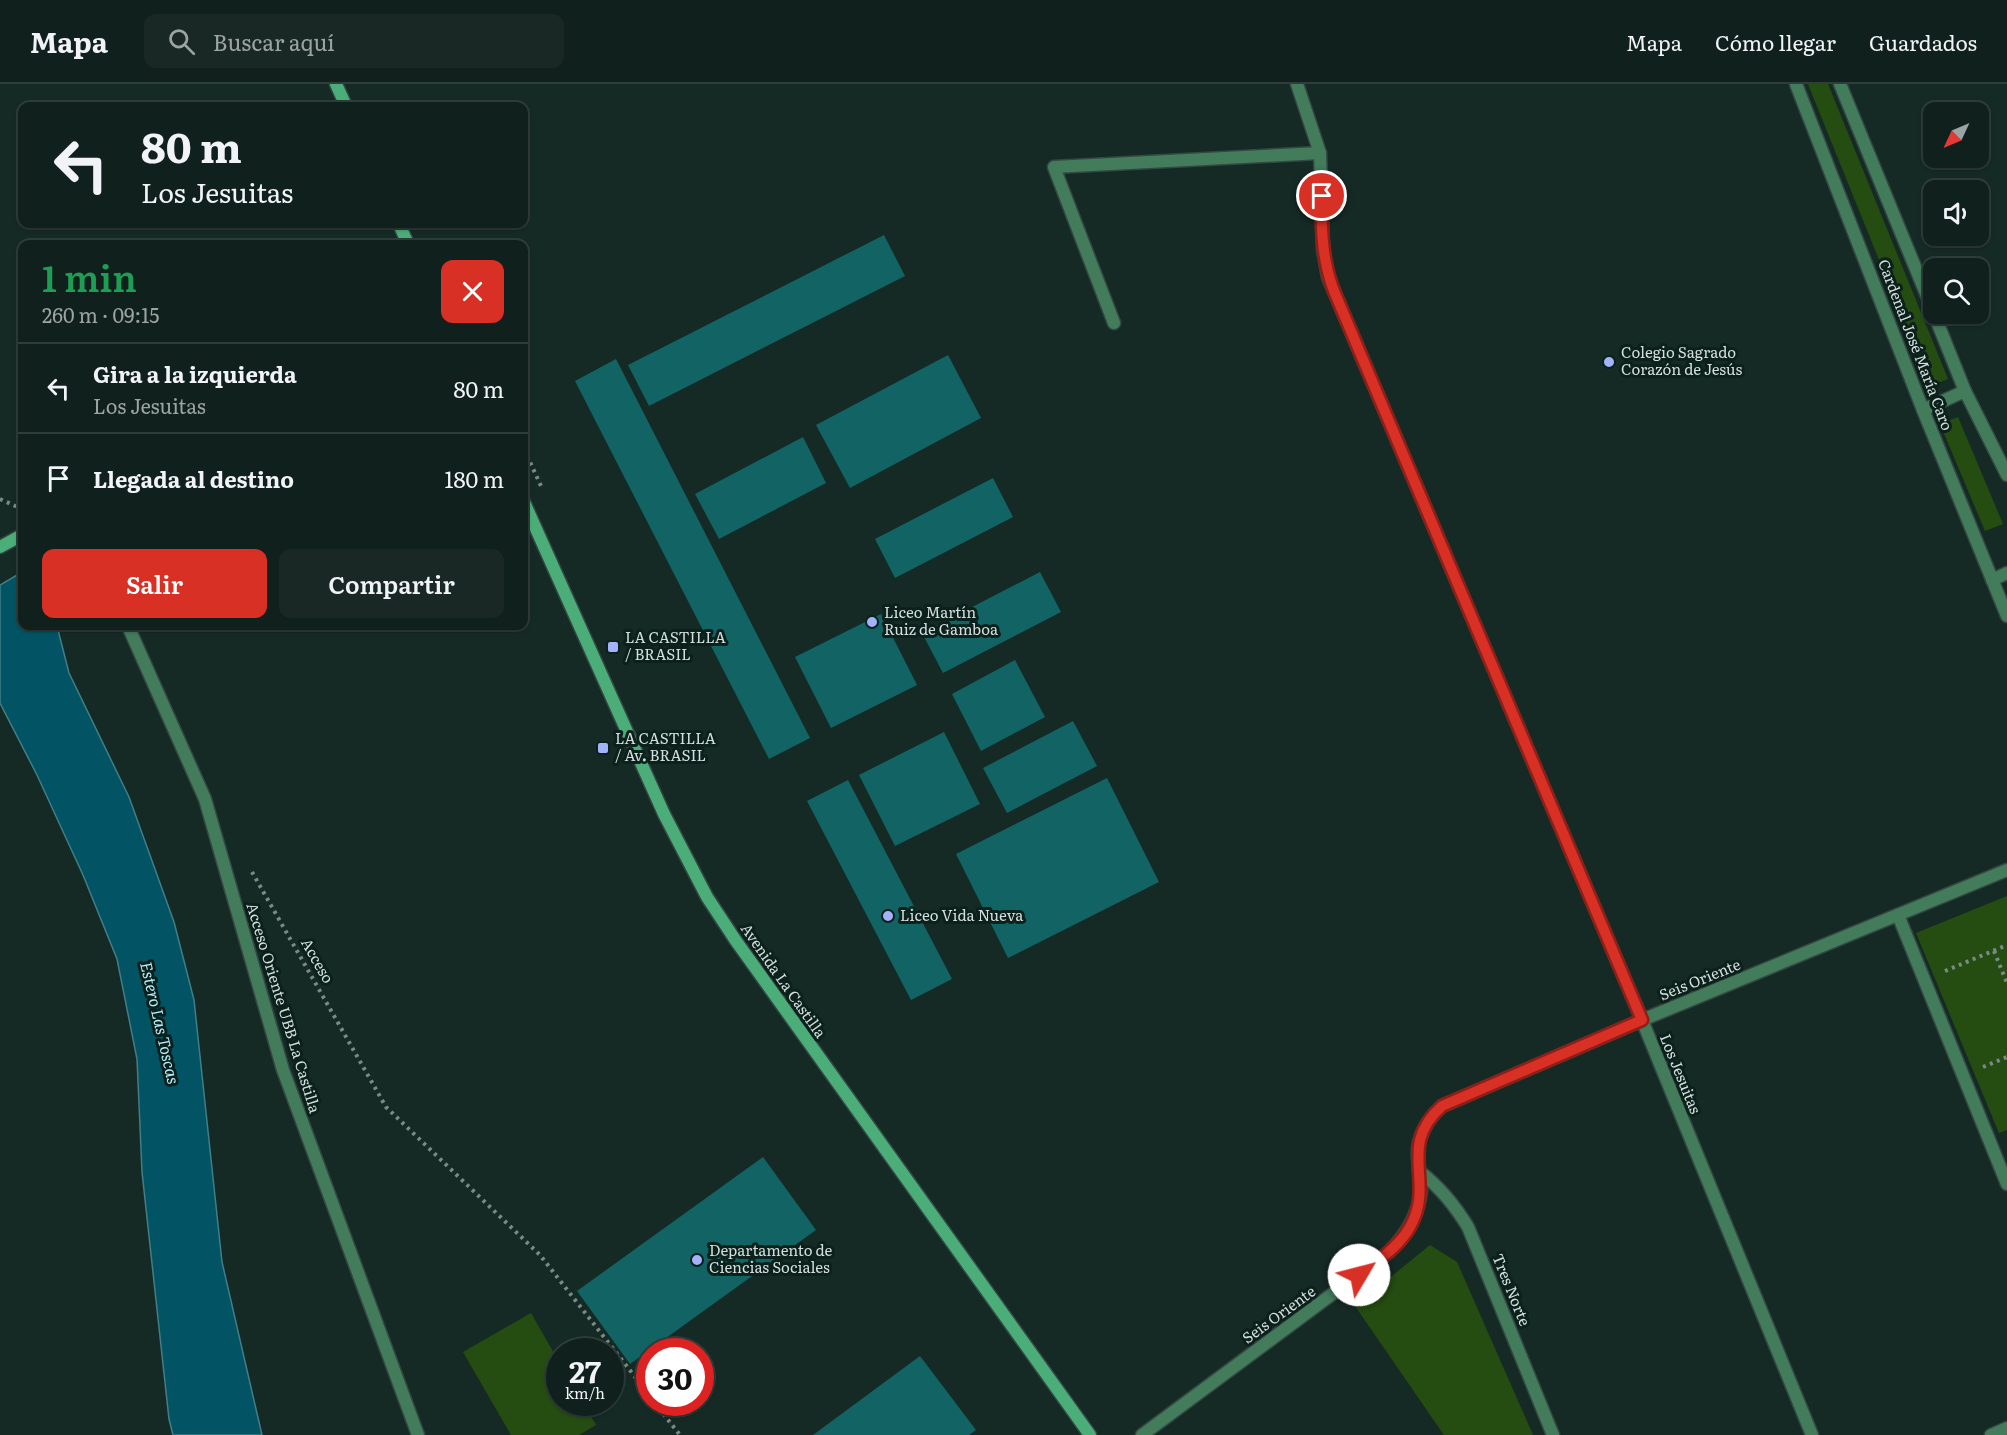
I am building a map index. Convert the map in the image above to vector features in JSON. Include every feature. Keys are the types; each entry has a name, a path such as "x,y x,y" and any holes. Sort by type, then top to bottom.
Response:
{"main road":[{"path":"336,84 344,102"},
{"name":"Avenida La Castilla","path":"528,511 664,814 707,897 736,941 1090,1435"},
{"path":"0,547 18,537"}],"street":[{"name":"Cardenal José María Caro","path":"1796,84 1923,410 2007,616"},
{"name":"Cardenal José María Caro","path":"1840,84 1923,286"},
{"name":"Los Jesuitas","path":"1299,85 1320,153 1323,250 1328,277 1642,1020 1812,1435"},
{"path":"1114,323 1054,167 1320,153"},
{"name":"Cardenal José María Caro","path":"1938,324 1965,391 2007,475"},
{"path":"1923,410 1965,391"},
{"path":"1992,580 2007,573"},
{"name":"Acceso Oriente UBB La Castilla","path":"130,630 205,799 283,1071 418,1435"},
{"name":"Seis Oriente","path":"1142,1435 1389,1252 1401,1240 1417,1210 1421,1191 1418,1142 1431,1116 1442,1106 1642,1020 2007,870"},
{"path":"1898,915 2007,1184"},
{"path":"1994,1152 2007,1147"},
{"name":"Tres Norte","path":"1419,1171 1438,1185 1454,1203 1468,1227 1553,1435"},
{"path":"1991,1435 2007,1428"}],"path":[{"path":"528,458 543,492"},
{"path":"0,499 18,507"},
{"name":"Acceso","path":"252,872 386,1107 540,1255 636,1378"},
{"path":"1925,980 2007,945"},
{"path":"1994,951 2007,983"},
{"path":"665,1416 680,1435"}],"green space":[{"path":"1808,84 1828,84 1923,318 1923,324 1926,324 1948,379 1930,386"},
{"path":"1958,417 2003,524 1985,531 1940,424"},
{"path":"2007,896 2007,1130 1999,1133 1916,933"},
{"path":"1430,1245 1457,1262 1533,1435 1444,1435 1355,1306"},
{"path":"531,1313 546,1339 546,1416 591,1416 596,1425 579,1435 511,1435 463,1352"}],"water":[{"name":"Estero Las Toscas","path":"18,574 18,630 58,630 69,673 129,797 174,922 194,1000 222,1262 262,1435 173,1435 169,1419 142,1172 137,1059 117,959 83,875 37,775 0,703 0,585"}],"building":[{"path":"884,235 905,276 649,406 628,365"},
{"path":"948,355 981,418 850,488 816,425"},
{"path":"616,359 810,738 769,759 575,381"},
{"path":"803,437 826,483 719,539 695,494"},
{"path":"993,478 1013,517 895,578 875,539"},
{"path":"1040,572 1061,612 943,673 922,633"},
{"path":"881,614 917,685 831,728 795,657"},
{"path":"1015,660 1045,717 981,751 952,694"},
{"path":"1073,721 1097,766 1007,813 983,768"},
{"path":"944,732 980,804 895,846 859,775"},
{"path":"1107,778 1159,882 1008,958 956,854"},
{"path":"848,780 952,979 911,1000 807,801"},
{"name":"Departamento de Ciencias Sociales","path":"763,1157 816,1230 666,1338 636,1338 636,1360 630,1364 624,1356 624,1338 611,1338 577,1291"},
{"path":"920,1356 976,1430 969,1435 813,1435"}],"place":[{"name":"Colegio Sagrado Corazón de Jesús","path":"1609,362"},
{"name":"Liceo Martín Ruiz de Gamboa","path":"872,622"},
{"name":"LA CASTILLA / BRASIL","path":"613,647"},
{"name":"LA CASTILLA / Av. BRASIL","path":"603,748"},
{"name":"Liceo Vida Nueva","path":"888,916"},
{"name":"Departamento de Ciencias Sociales","path":"697,1260"}],"route":[{"path":"1322,196 1323,250 1328,277 1642,1020 1442,1106 1431,1116 1418,1142 1421,1191 1417,1210 1410,1226 1389,1252 1359,1275"}]}
